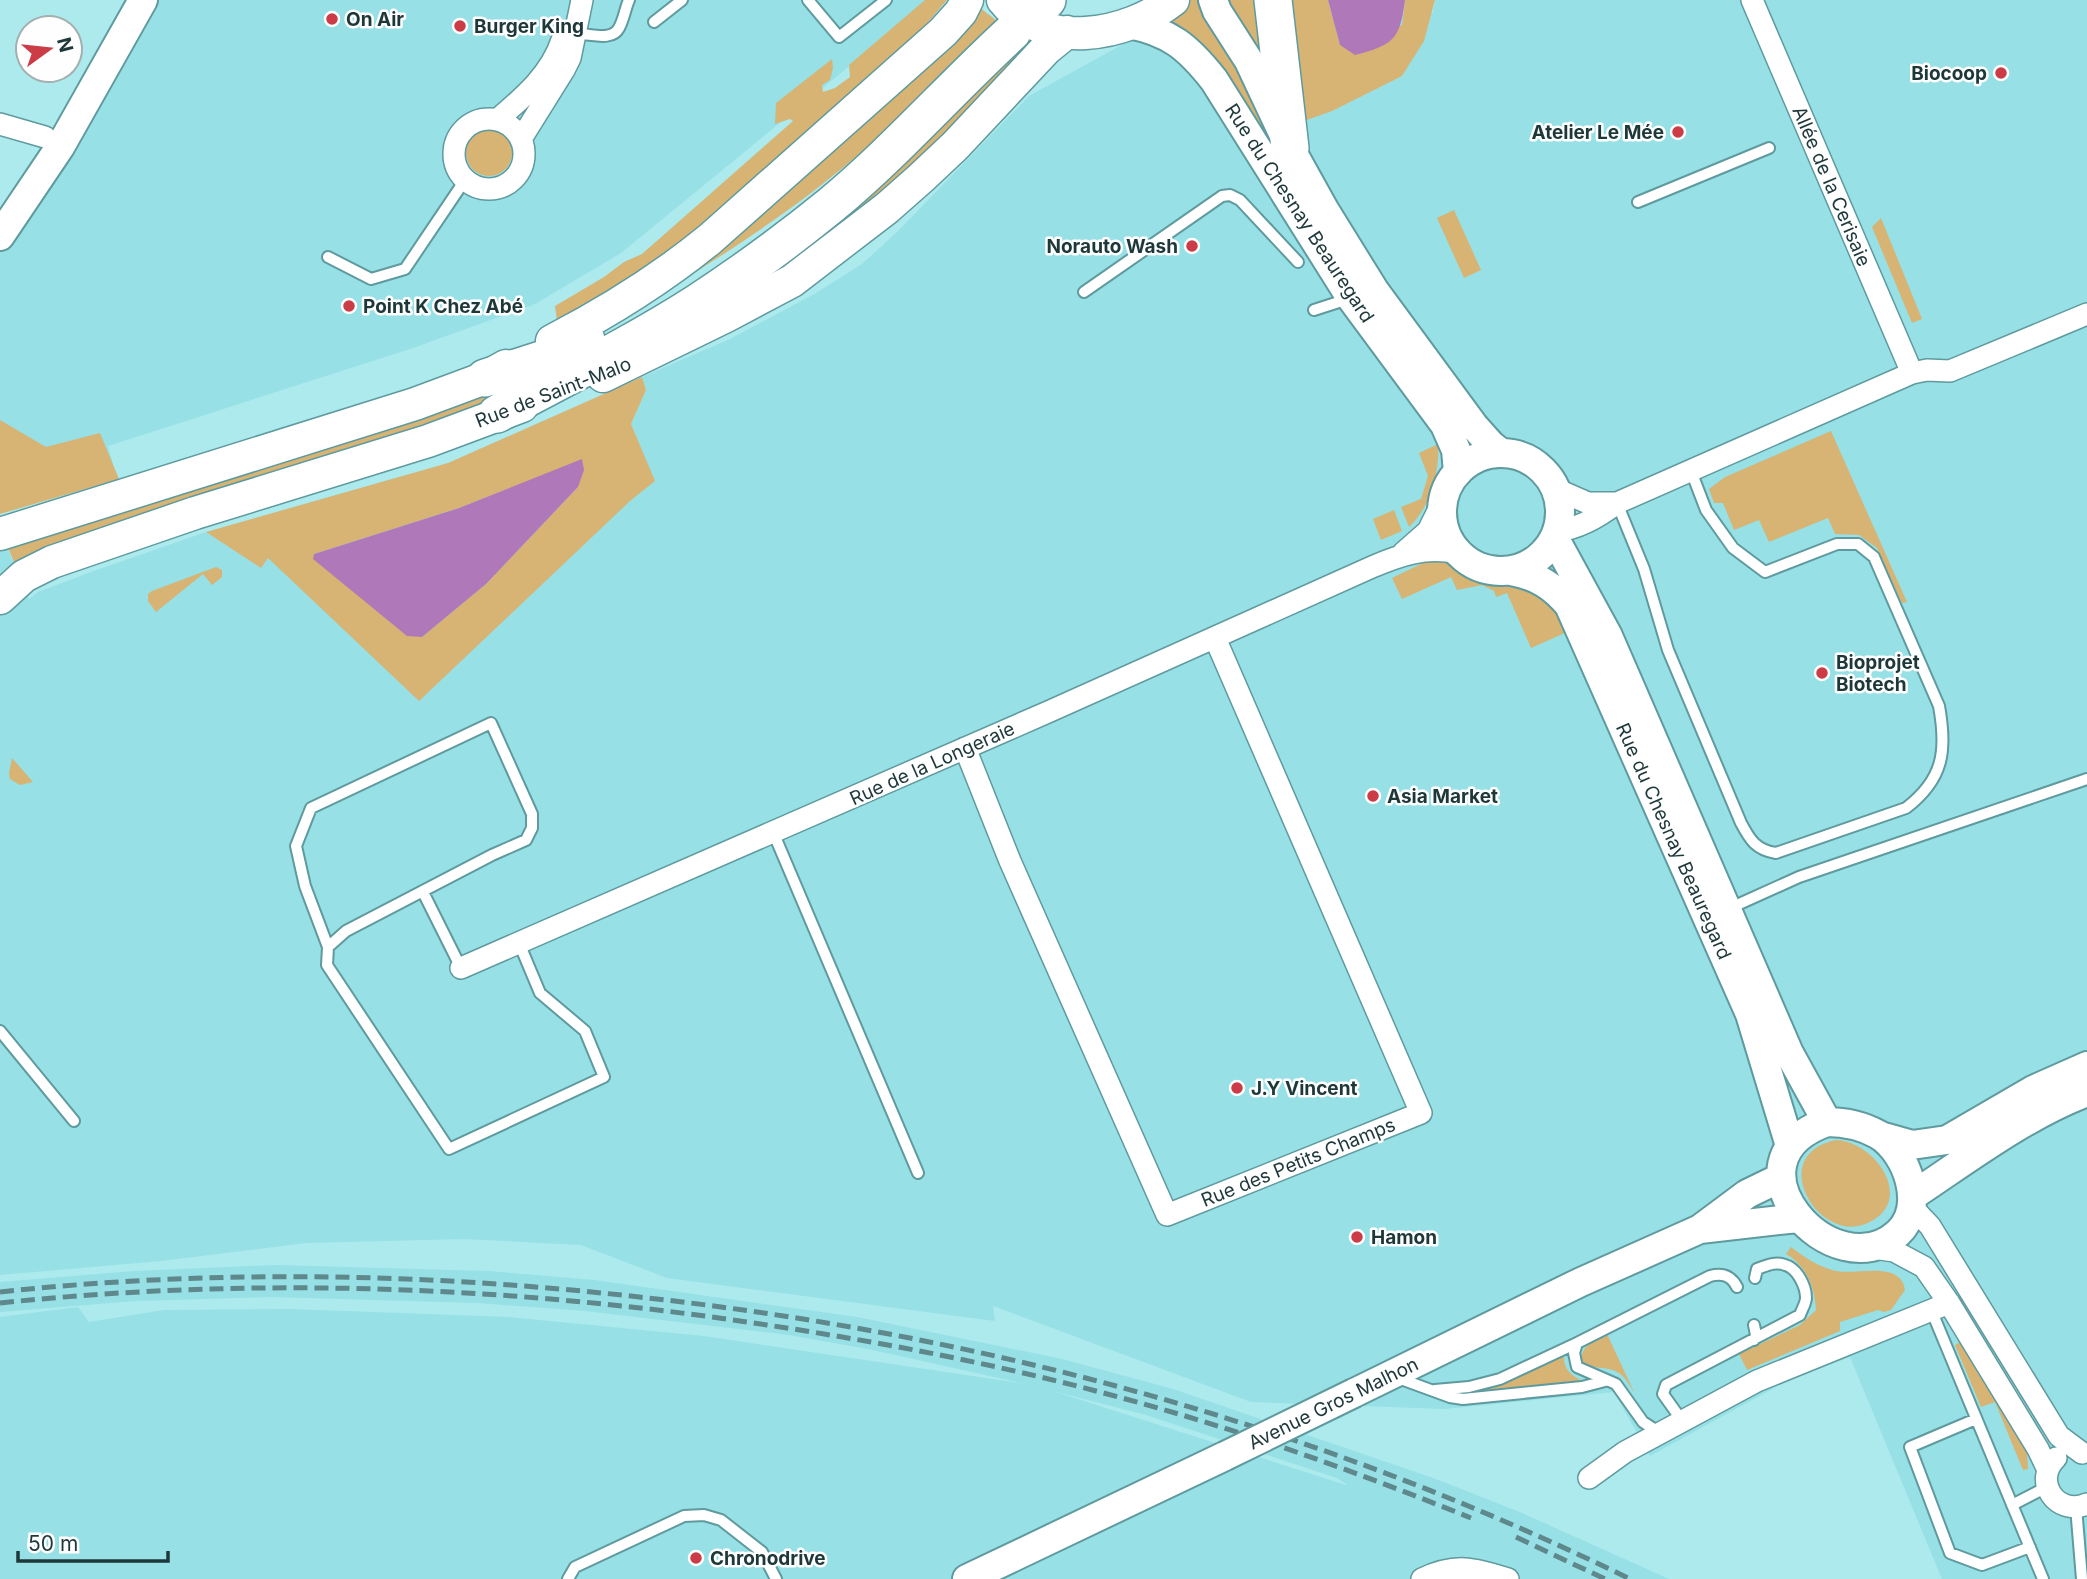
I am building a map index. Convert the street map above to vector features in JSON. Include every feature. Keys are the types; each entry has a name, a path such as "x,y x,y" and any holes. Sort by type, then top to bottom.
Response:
{"highway":[{"path":"1273,0 1290,148"},
{"path":"497,414 652,330 738,275 830,205 914,131 957,83 1008,16"},
{"path":"485,378 550,358 685,286 821,194 904,122 957,83"}],"main road":[{"path":"0,206 45,138 124,0"},
{"path":"0,236 60,147 143,0"},
{"name":"Rue de Saint-Malo","path":"0,534 379,416 485,378 585,324 674,268 916,57 961,12 967,0"},
{"path":"1008,16 1016,14 1032,24 1067,33 1086,33 1129,24 1151,15 1172,0"},
{"name":"Rue du Chesnay Beauregard","path":"1213,0 1217,11 1249,61 1290,148 1325,212 1374,289 1474,426 1502,453"},
{"name":"Rue du Chesnay Beauregard","path":"1129,24 1174,38 1200,62 1241,119 1351,298 1446,425 1456,450 1458,472"},
{"name":"Rue de Saint-Malo","path":"0,598 24,576 52,562 195,513 428,442 497,414 567,391 610,373 792,281 887,208 921,178 1046,49 1067,33"},
{"path":"1502,453 1518,455 1547,474 1556,489 1561,510 1556,535 1547,551 1537,560 1511,572 1482,569 1457,553 1447,537 1442,520 1443,501 1448,485 1458,472 1478,458 1502,453"},
{"name":"Rue du Chesnay Beauregard","path":"1556,535 1618,657 1788,1053 1828,1122"},
{"name":"Rue du Chesnay Beauregard","path":"1511,572 1532,575 1548,583 1569,605 1750,1014 1790,1146"},
{"path":"1880,1136 1903,1164 1912,1202 1908,1221 1889,1240 1867,1247 1837,1244 1798,1218 1785,1199 1780,1178 1781,1167 1790,1146 1809,1128 1828,1122 1845,1123 1912,1145 1947,1140 2033,1090 2087,1066"},
{"path":"1912,1202 1944,1174 2044,1112 2087,1092"},
{"name":"Avenue Gros Malhon","path":"967,1579 1581,1282 1700,1229 1747,1194 1780,1178"},
{"name":"Avenue Gros Malhon","path":"1700,1229 1798,1218"}],"street":[{"path":"498,119 520,102 552,62 566,26 567,0"},
{"path":"521,139 564,70 576,34 582,0"},
{"name":"Allée de la Cerisaie","path":"1752,0 1912,373"},
{"path":"485,118 508,123 521,139 524,159 521,169 507,184 498,188 486,189 465,180 455,162 456,141 469,124 485,118"},
{"path":"0,124 30,131 45,138"},
{"path":"1556,535 1602,514 1617,503 1912,373 1927,370 1950,371 2087,314"},
{"path":"1556,489 1588,503 1617,503"},
{"name":"Rue de la Longeraie","path":"461,968 1402,554 1428,531 1443,501"},
{"name":"Rue de la Longeraie","path":"1402,554 1436,550 1457,553"},
{"name":"Rue des Petits Champs","path":"965,748 1010,861 1167,1215 1421,1113 1215,638"},
{"path":"1912,1202 1930,1226 2059,1436 2085,1454"},
{"path":"1867,1247 1894,1251 1924,1267 1940,1308 2038,1449 2055,1500 2068,1507 2082,1506"},
{"path":"1589,1478 1625,1452 1757,1381 1940,1308"},
{"path":"2047,1479 2058,1457 2066,1453 2085,1454"},
{"path":"1422,1579 1449,1569 1466,1567 1508,1579"}],"lane":[{"path":"576,34 614,34 619,29 629,0"},
{"path":"654,22 682,0"},
{"path":"808,0 839,37 886,0"},
{"path":"1638,202 1769,148"},
{"path":"328,257 371,279 405,269 465,180"},
{"path":"1084,292 1222,197 1230,195 1240,200 1297,262"},
{"path":"1314,310 1351,298"},
{"path":"1617,503 1644,569 1668,650 1750,840 1759,848 1776,853 1906,808 1920,797 1936,777 1943,751 1944,730 1939,706 1874,557 1858,544 1837,544 1765,572 1733,548 1706,510 1691,471"},
{"path":"328,947 346,931 526,839 532,828 532,814 491,723 311,808 296,846 305,886 328,947 327,965 449,1149 604,1077 585,1031 540,993 519,943"},
{"path":"1727,909 1799,877 2087,779"},
{"path":"773,832 918,1173"},
{"path":"423,892 461,968"},
{"path":"0,1031 74,1121"},
{"path":"1683,1422 1663,1394 1666,1385 1754,1340 1779,1320 1800,1315 1798,1288 1786,1265 1780,1268 1769,1263 1763,1272"},
{"path":"1435,1390 1469,1387 1500,1378 1577,1343 1710,1276 1727,1276 1737,1287"},
{"path":"1940,1308 1976,1419 2043,1579"},
{"path":"1754,1325 1754,1340"},
{"path":"1577,1343 1574,1353 1577,1367 1616,1384 1643,1422 1660,1433"},
{"path":"1389,1376 1450,1397 1472,1398 1582,1387 1605,1381"},
{"path":"1976,1419 1910,1447 1950,1553 1982,1565 2029,1546"},
{"path":"2012,1505 2047,1479"},
{"path":"2082,1506 2082,1579"},
{"path":"568,1579 575,1567 684,1517 704,1515 721,1520 762,1552 776,1579"}],"shaded area":[{"path":"155,0 930,0 621,253 535,304 413,348 108,446 115,472 0,509 0,253 91,111"},
{"path":"925,0 947,0 917,35 663,258 557,321 555,306 624,262 642,254 793,121 790,119 775,124 776,103 832,59 830,80 822,85 823,92 835,88 850,77 849,65"},
{"path":"1186,0 1200,0 1232,54 1266,129 1262,130 1160,21"},
{"path":"1223,0 1265,0 1271,54 1258,55"},
{"path":"1287,0 1328,0 1340,45 1402,25 1405,0 1435,0 1424,41 1402,76 1332,111 1304,121"},
{"path":"1328,0 1405,0 1400,24 1392,39 1378,48 1355,55 1340,45"},
{"path":"1435,0 2087,0 2087,1579 1942,1579 1850,1357 1783,1383 1650,1456 1614,1392 1445,1409 1251,1402 993,1306 995,1321 667,1278 581,1245 464,1239 306,1243 161,1261 0,1275 0,530 29,599 38,592 206,532 260,567 267,557 630,501 654,481 631,424 646,390 642,377 730,339 816,293 862,264 898,231 1029,96 1160,21 1433,13"},
{"path":"974,3 1002,25 844,167 767,225 674,286"},
{"path":"1022,40 1031,44 943,143 801,262 682,320"},
{"path":"489,130 506,136 512,153 506,170 489,176 472,170 466,153 472,136"},
{"path":"1454,210 1481,270 1464,278 1437,218"},
{"path":"1881,218 1922,319 1912,323 1872,227"},
{"path":"772,242 630,324 629,324"},
{"path":"629,324 493,403 17,569 6,543 529,373"},
{"path":"642,377 646,390 631,424 655,481 630,501 419,701 268,558 261,568 206,532 448,463","holes":["582,460 578,487 486,584 422,637 314,554 459,508"]},
{"path":"0,420 46,447 100,433 119,479 0,514"},
{"path":"1831,431 1907,602 1902,603 1877,548 1859,535 1835,534 1828,518 1769,542 1759,520 1734,530 1723,503 1714,503 1709,489 1725,477"},
{"path":"1438,444 1432,489 1423,510 1409,527 1401,507 1421,499 1428,476 1419,453"},
{"path":"582,459 584,470 578,487 486,584 422,637 407,636 313,559 314,554 459,508"},
{"path":"1394,510 1402,531 1381,540 1373,519"},
{"path":"1433,561 1445,561 1475,578 1531,589 1550,604 1567,632 1531,648 1507,593 1496,597 1494,591 1482,585 1457,590 1451,577 1402,599 1392,578"},
{"path":"216,567 222,570 222,577 212,585 203,574 156,612 148,601 148,594 152,591"},
{"path":"12,758 33,782 20,785 10,779"},
{"path":"1836,1140 1851,1143 1866,1151 1886,1175 1890,1189 1888,1203 1880,1215 1865,1224 1847,1226 1831,1221 1816,1210 1806,1195 1802,1178 1804,1162 1815,1149"},
{"path":"1791,1247 1812,1262 1836,1271 1877,1271 1895,1275 1902,1281 1905,1290 1891,1310 1878,1310 1840,1322 1840,1331 1747,1370 1739,1354 1800,1325 1816,1310 1808,1278 1799,1264 1786,1254"},
{"path":"275,1265 488,1271 594,1280 857,1317 1062,1359 1173,1389 1436,1479 1522,1513 1669,1579 0,1579 0,1317 78,1307 89,1322 164,1310 291,1309 508,1317 704,1336 1026,1384 868,1349 789,1335 585,1311 478,1303 271,1297 135,1301 0,1312 0,1282 134,1271","holes":["1053,1391 1146,1415 1337,1478 1349,1486"]},
{"path":"1607,1334 1634,1392 1619,1373 1589,1366 1581,1360 1587,1347"},
{"path":"1960,1342 2027,1452 2028,1469 2023,1470 1995,1402 1981,1407 1955,1345"},
{"path":"1564,1355 1569,1371 1583,1381 1473,1392 1510,1381"}],"railway":[{"path":"0,1292 240,1277 400,1279 639,1297 769,1314 896,1335 1022,1362 1147,1394 1270,1432 1391,1475 1511,1524 1630,1579"},
{"path":"0,1303 192,1290 384,1289 576,1301 767,1325 946,1356 1122,1398 1298,1453 1471,1518"},
{"path":"1516,1537 1605,1579"}],"place":[{"name":"On Air","path":"332,19"},
{"name":"Burger King","path":"460,26"},
{"name":"Biocoop","path":"2001,73"},
{"name":"Atelier Le Mée","path":"1678,132"},
{"name":"Norauto Wash","path":"1192,246"},
{"name":"Point K Chez Abé","path":"349,306"},
{"name":"Bioprojet Biotech","path":"1822,673"},
{"name":"Asia Market","path":"1373,796"},
{"name":"J.Y Vincent","path":"1237,1088"},
{"name":"Hamon","path":"1357,1237"},
{"name":"Chronodrive","path":"696,1558"}]}
